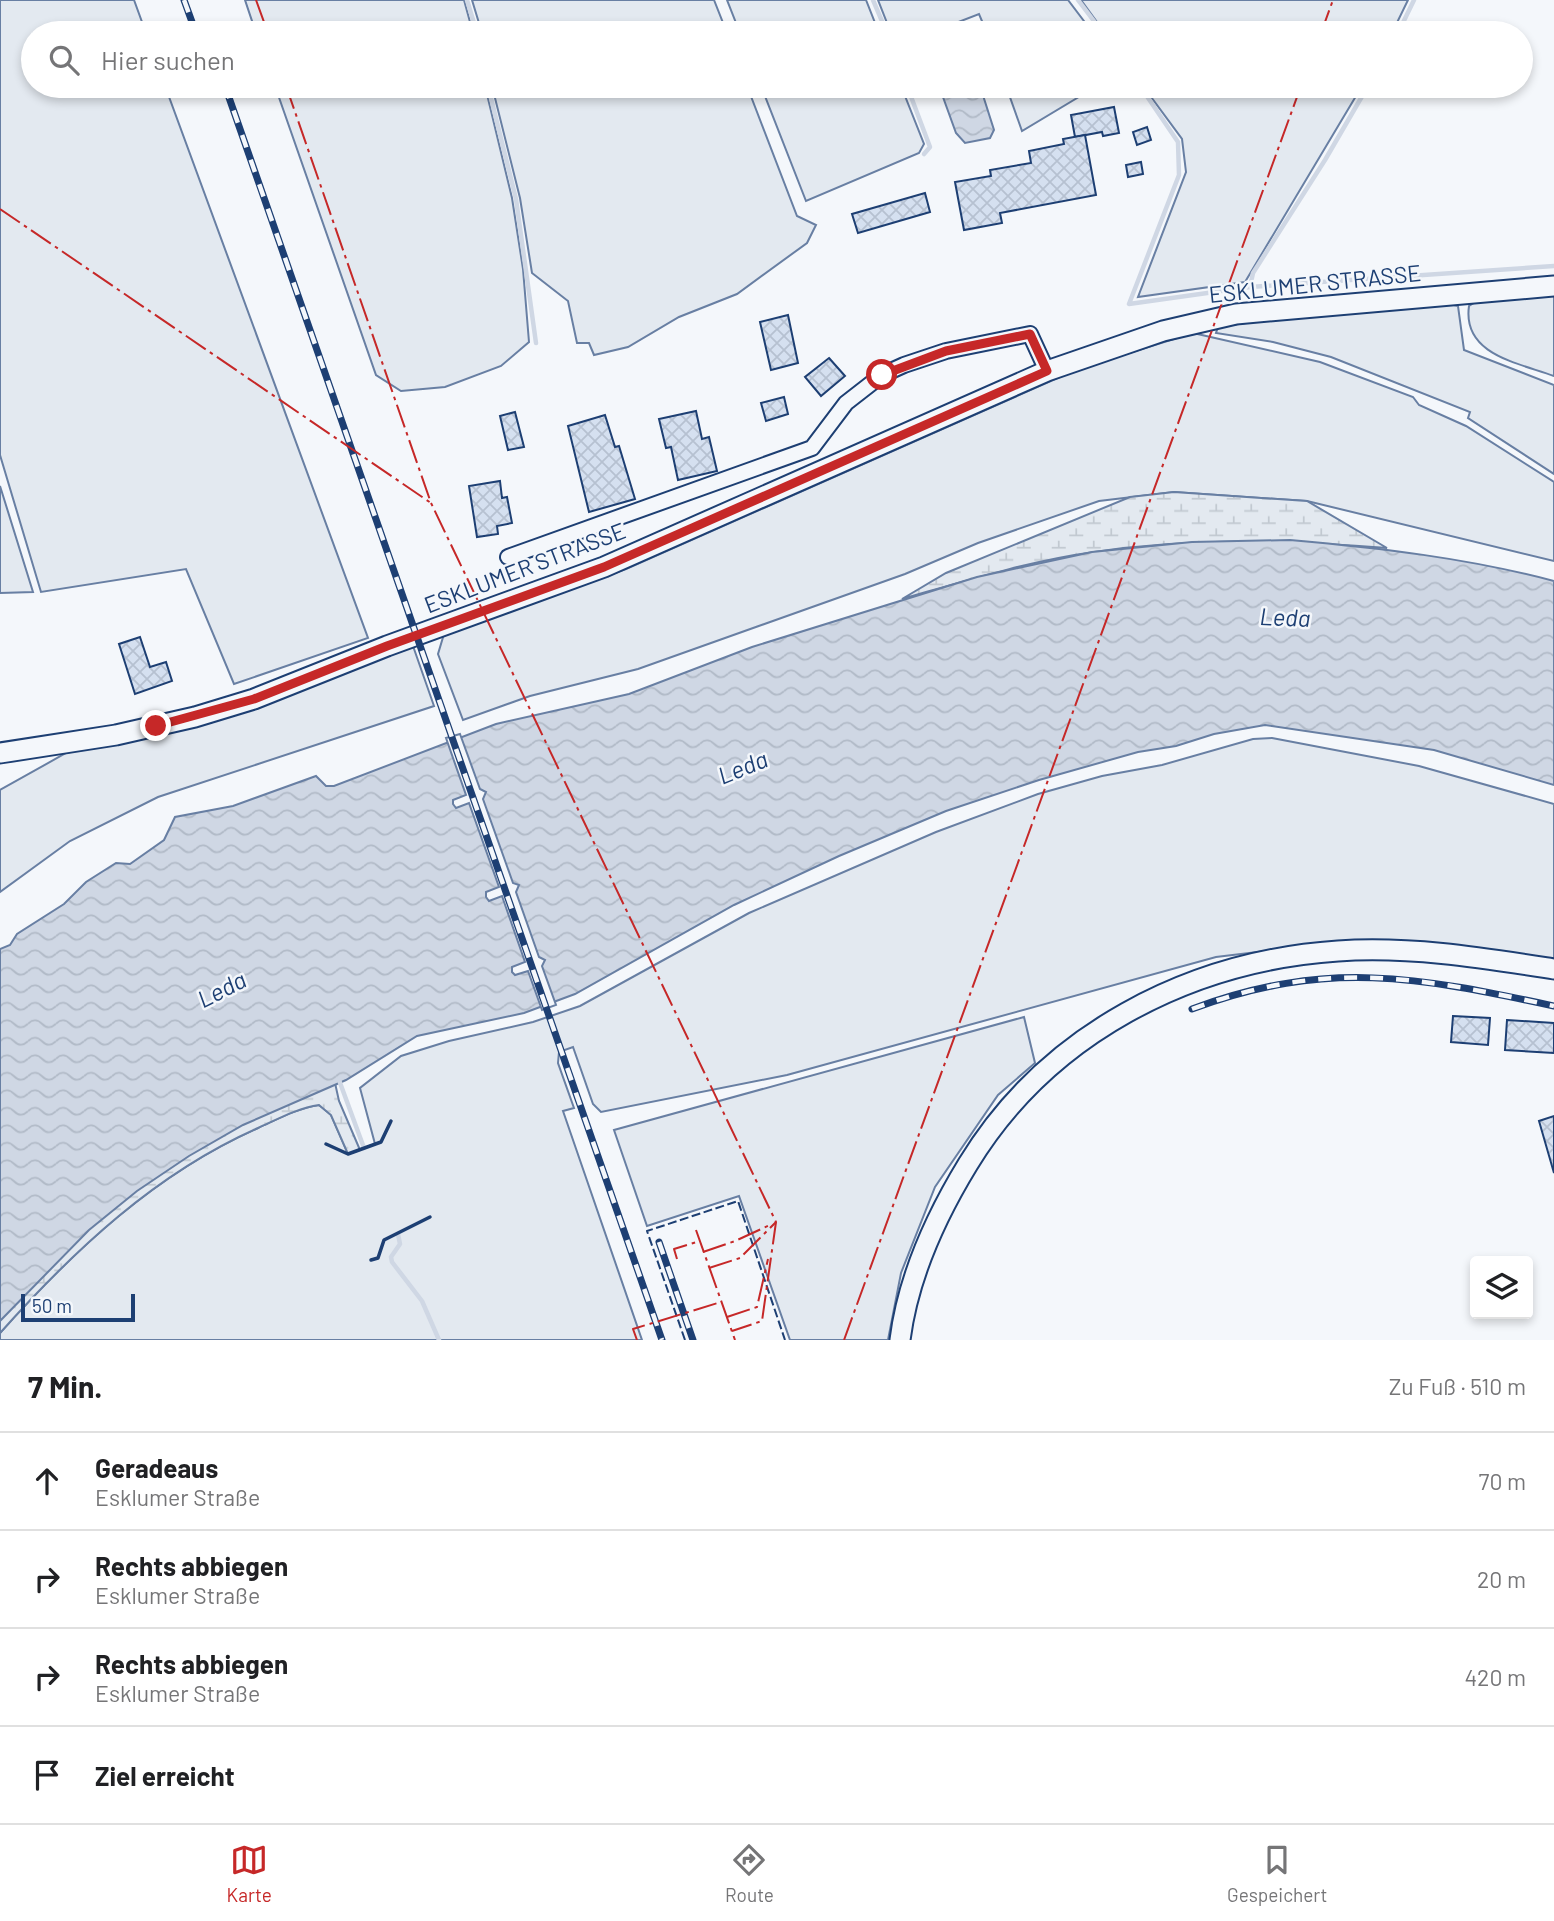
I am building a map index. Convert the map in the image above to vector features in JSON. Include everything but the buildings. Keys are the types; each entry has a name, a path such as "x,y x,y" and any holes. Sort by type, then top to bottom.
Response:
{"street":[{"name":"ESKLUMER STRASSE","path":"0,753 129,732 254,699 406,639 604,567 1047,371 1163,331 1236,314 1554,286"},
{"name":"ESKLUMER STRASSE","path":"508,557 812,448 846,403 862,389 882,375 924,357 1030,334 1047,371"},
{"path":"900,1340 914,1277 930,1233 949,1194 975,1152 1004,1111 1051,1065 1128,1010 1206,975 1293,956 1340,951 1413,951 1554,969"}],"green space":[{"path":"0,0 134,0 142,21 21,21 21,98 169,98 368,638 234,684 186,569 41,592 0,455"},
{"path":"245,0 464,0 470,21 252,21"},
{"path":"472,0 714,0 722,21 478,21"},
{"path":"727,0 866,0 874,21 735,21"},
{"path":"878,0 1068,0 1084,21 982,21 979,14 961,21 886,21"},
{"path":"1081,0 1408,0 1398,21 1096,21"},
{"path":"279,98 488,98 512,198 523,269 529,342 501,366 445,387 401,391 376,375"},
{"path":"495,98 752,98 797,216 816,225 807,243 737,294 679,317 628,347 594,355 589,343 577,343 568,301 532,273 520,198"},
{"path":"766,98 906,98 924,144 919,153 806,201"},
{"path":"1010,98 1077,98 1022,131"},
{"path":"1152,98 1355,98 1245,282 1138,297 1186,172 1182,139"},
{"path":"1554,294 1554,376 1496,354 1474,336 1469,323 1469,306 1477,301"},
{"path":"1445,303 1458,306 1464,350 1554,385 1554,474 1468,418 1470,412 1331,357 1273,342 1216,333 1218,327 1309,314"},
{"path":"1193,333 1320,362 1413,397 1419,405 1466,426 1554,482 1554,561 1307,501 1174,492 1099,501 978,543 905,574 638,669 530,696 463,720 438,654 444,634 626,569 1078,369"},
{"path":"0,486 33,592 0,593"},
{"path":"1174,492 1307,501 1387,548 1240,541 1131,547 1045,561 902,599 946,573 1130,497"},
{"path":"413,646 434,706 158,797 70,841 0,892 0,790 66,753 200,723"},
{"path":"1272,738 1419,766 1554,804 1554,969 1339,942 1216,957 787,1075 601,1112 593,1104 573,1047 559,1052 558,1063 574,1108 563,1111 642,1340 0,1340 0,1333 28,1302 87,1244 151,1191 221,1146 288,1114 319,1105 331,1115 348,1154 375,1144 360,1088 401,1056 449,1041 533,1022 580,1006 749,913 936,832 1038,794 1102,776 1162,765 1253,739"},
{"path":"1024,1017 1035,1063 998,1095 935,1187 901,1273 888,1340 790,1340 739,1196 647,1226 614,1130"},
{"path":"331,1065 339,1101 360,1150 348,1154 331,1115 319,1105 288,1114 221,1146 185,1167 119,1216 57,1272 0,1333 0,1285 48,1237"}],"water":[{"path":"943,98 984,98 994,130 990,138 965,143 956,133"},
{"name":"Leda","path":"1290,540 1423,555 1554,581 1554,785 1434,750 1265,725 1138,752 1039,780 946,811 839,856 734,905 575,994 524,1013 417,1036 346,1080 243,1125 189,1156 137,1191 89,1230 0,1321 0,949 10,945 17,934 64,904 86,882 116,863 130,864 164,840 175,817 233,806 316,776 326,786 334,786 496,724 629,694 752,647 977,577 1092,552 1192,542"}],"pier":[{"path":"460,734 480,789 486,792 483,799 513,883 519,885 516,892 539,957 545,960 542,966 556,1005 542,1010 528,971 515,975 512,972 512,967 525,962 502,896 489,901 486,897 486,892 499,887 469,803 456,808 453,804 453,800 466,795 446,738"}],"waterway":[{"path":"467,0 473,21"},
{"path":"873,0 882,21"},
{"path":"1078,0 1094,21"},
{"path":"1404,21 1414,0"},
{"path":"491,98 516,199 536,343"},
{"path":"912,98 930,147 924,154"},
{"path":"1148,98 1178,142 1179,175 1129,304 1250,287 1554,266"},
{"path":"1250,287 1253,273 1361,98"},
{"path":"339,1080 364,1148"},
{"path":"398,1234 400,1244 391,1257 392,1262 422,1301 439,1340"}],"railway":[{"path":"184,0 192,21"},
{"path":"229,98 662,1340"},
{"path":"1192,1009 1240,993 1286,983 1330,978 1415,981 1554,1006"},
{"path":"659,1242 693,1340"}],"fence":[{"path":"685,1340 647,1231 738,1201 785,1340"}],"wall":[{"path":"326,1144 348,1154 381,1142 391,1121"},
{"path":"371,1260 378,1258 384,1240 430,1217"}],"power":[{"path":"256,0 264,21"},
{"path":"1325,21 1333,0"},
{"path":"290,98 431,503 776,1222 762,1321 732,1331"},
{"path":"844,1340 1297,98"},
{"path":"0,209 431,503"},
{"path":"709,1268 740,1258 776,1222"},
{"path":"703,1252 770,1225"},
{"path":"696,1230 735,1340"},
{"path":"677,1259 674,1249 700,1241"},
{"path":"727,1317 757,1307 768,1259"},
{"path":"637,1340 633,1329 721,1302"}],"route":[{"path":"156,726 254,699 440,626 567,582 1047,371 1030,334 924,357 882,375"}]}
